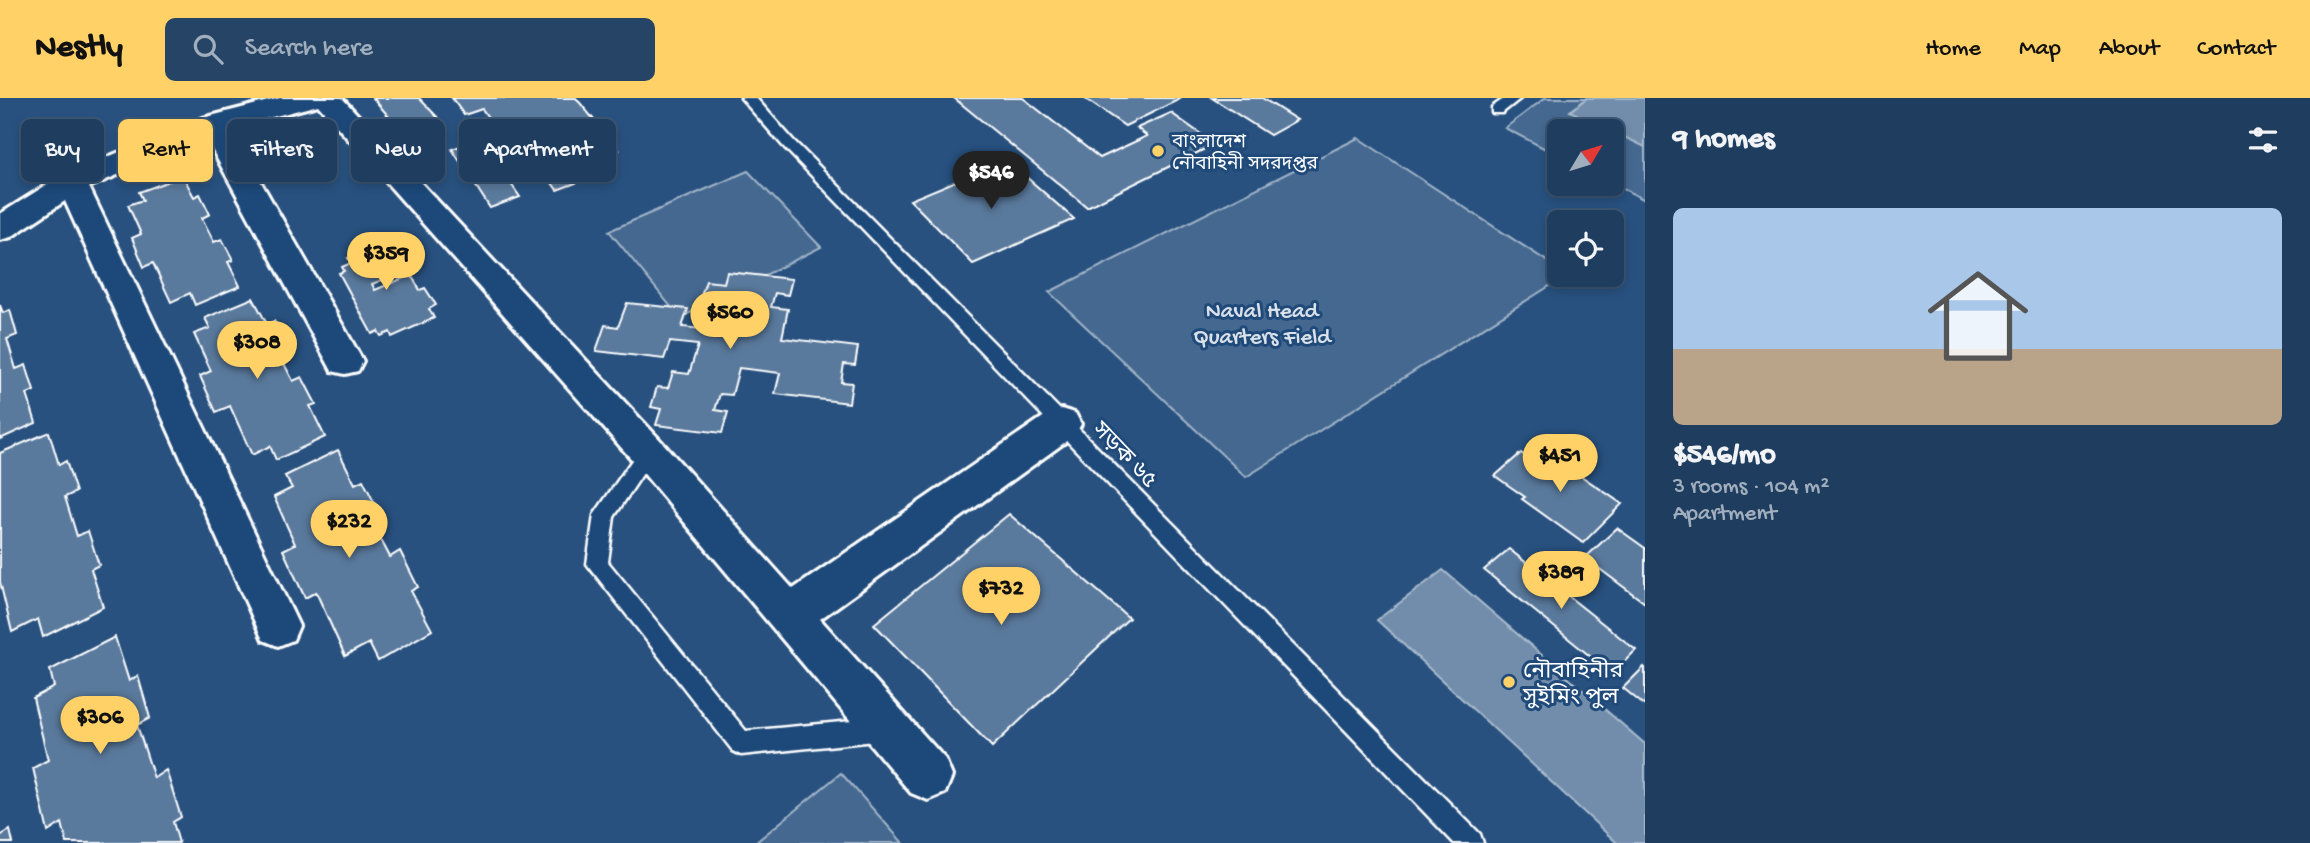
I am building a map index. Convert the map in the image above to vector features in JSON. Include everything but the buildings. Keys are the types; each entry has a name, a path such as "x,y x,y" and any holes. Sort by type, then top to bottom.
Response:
{"street":[{"path":"313,98 213,124 345,361"},
{"path":"327,98 648,452 929,776"},
{"path":"0,229 72,183 118,164"},
{"path":"72,183 278,626"},
{"path":"790,616 1062,424"}],"lane":[{"name":"সড়ক ৬৫","path":"748,98 1471,843"},
{"path":"1497,110 1514,98"},
{"path":"648,452 604,515 597,564 741,743 888,729"}],"green space":[{"path":"1545,98 1645,98 1645,200 1624,189 1624,119 1547,119 1547,150 1505,128"},
{"name":"Naval Head Quarters Field","path":"1358,138 1547,261 1548,287 1246,477 1049,292"},
{"path":"748,171 821,247 680,318 609,231"},
{"path":"841,773 903,843 755,843"}],"shaded area":[{"path":"1587,98 1645,98 1645,147 1624,137 1624,119 1587,119 1570,111"},
{"name":"নৌবাহিনীর সুইমিং পুল","path":"1443,570 1645,744 1645,843 1617,843 1377,620"}],"place":[{"name":"বাংলাদেশ নৌবাহিনী সদরদপ্তর","path":"1158,151"},
{"name":"নৌবাহিনীর সুইমিং পুল","path":"1509,682"}]}
